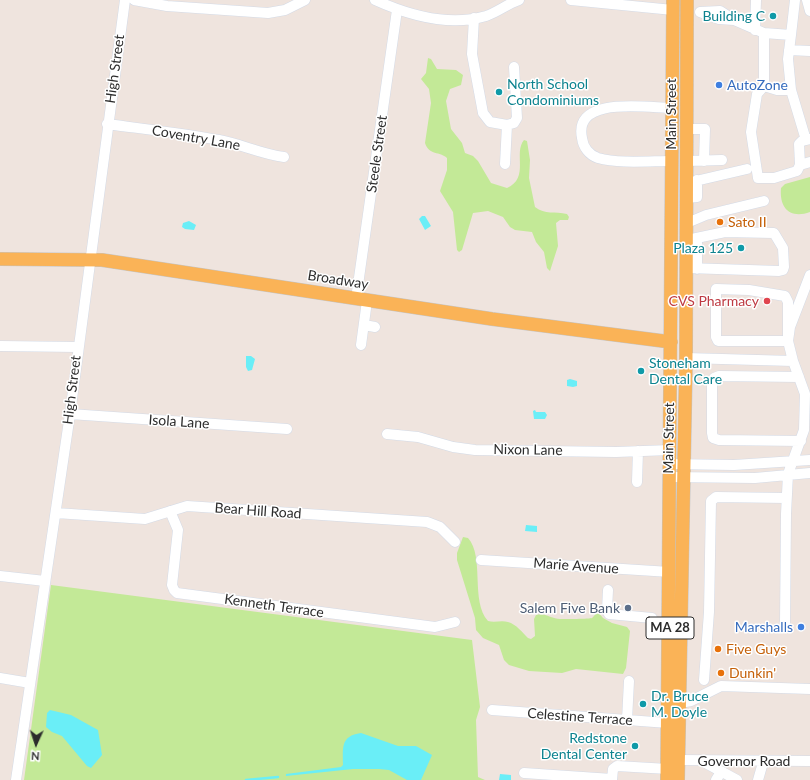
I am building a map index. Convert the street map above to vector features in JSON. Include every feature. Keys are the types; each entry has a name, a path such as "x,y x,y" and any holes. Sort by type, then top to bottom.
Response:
{"main road":[{"name":"Main Street","path":"668,775 673,5"},
{"name":"Main Street","path":"678,780 686,358 692,268 692,239 687,223 694,199 687,161 687,54 691,8"},
{"path":"672,43 677,52 687,54"},
{"name":"Broadway","path":"0,259 89,260 643,340 671,342"}],"street":[{"name":"High Street","path":"16,780 70,414 77,347 125,0"},
{"path":"134,0 167,6 268,13 282,11 305,0"},
{"path":"375,0 397,10 434,18 457,20 491,14 519,0"},
{"path":"571,0 673,5"},
{"path":"756,0 764,86 757,94 751,132 756,176 760,179 774,178 795,172 805,164 799,145 801,142 808,139 791,90 788,65 794,0"},
{"path":"807,0 810,11"},
{"path":"691,8 720,11 734,20 760,31 791,34"},
{"name":"Steele Street","path":"361,345 364,325 362,300 397,10"},
{"path":"474,18 472,54 483,113 490,122 507,125 514,123 517,118 514,67"},
{"path":"789,50 810,51"},
{"path":"764,86 776,90 791,90"},
{"path":"672,108 615,107 597,109 586,117 582,126 581,134 586,148 598,158 672,161"},
{"name":"Coventry Lane","path":"107,124 219,140 265,154 284,157"},
{"path":"505,164 507,125"},
{"path":"687,129 704,129 704,160"},
{"path":"687,161 722,160"},
{"path":"692,182 747,169"},
{"path":"687,223 706,214 764,201"},
{"path":"692,239 728,232 774,233 783,248 784,267 780,271 692,268"},
{"path":"788,341 794,315 810,275"},
{"path":"785,623 786,498 788,474 804,430 805,398 788,341 788,302 785,296 749,290 716,289 717,340 788,341"},
{"path":"364,325 375,327"},
{"path":"0,346 77,347"},
{"path":"686,358 793,361"},
{"path":"750,376 751,360"},
{"path":"799,377 719,376 713,380 712,433 713,438 719,440 801,441"},
{"name":"Isola Lane","path":"70,414 287,429"},
{"name":"Nixon Lane","path":"387,434 418,437 452,447 475,450 670,450"},
{"path":"637,482 638,451"},
{"path":"670,470 685,470 792,460 810,460"},
{"path":"685,470 755,478 810,473"},
{"path":"704,680 709,612 711,501 716,497 786,498"},
{"name":"Bear Hill Road","path":"56,513 145,519 187,506 427,522 440,527 455,542"},
{"name":"Kenneth Terrace","path":"170,511 178,530 172,585 177,593 435,627 455,622"},
{"name":"Marie Avenue","path":"481,560 670,572"},
{"path":"0,576 45,581"},
{"path":"608,590 607,611 610,615 652,618"},
{"path":"0,678 30,682"},
{"path":"627,720 629,681"},
{"path":"680,704 691,701 723,686 810,689"},
{"name":"Celestine Terrace","path":"492,710 668,723"},
{"name":"Governor Road","path":"679,760 810,761"},
{"path":"700,761 718,776 737,780"},
{"path":"758,780 762,766 766,761"},
{"path":"524,773 612,779 613,768 617,766 668,775"}],"green space":[{"path":"428,58 431,59 437,69 456,70 463,75 461,85 450,89 446,101 451,129 462,143 465,153 473,156 478,161 491,183 507,188 514,184 520,172 521,145 524,140 527,141 530,160 529,178 535,207 546,212 567,214 569,217 568,220 560,220 556,223 558,246 550,271 547,268 544,252 536,242 532,232 515,230 510,227 503,217 488,211 473,213 462,250 459,252 457,250 453,212 440,191 447,170 447,158 429,150 425,143 431,103 429,89 421,79 426,73"},
{"path":"810,177 810,212 803,214 792,213 784,207 781,188 785,184"},
{"path":"463,537 468,538 473,546 476,556 480,602 488,621 505,621 511,623 531,639 535,636 534,619 536,615 542,614 560,619 587,619 592,618 598,612 603,618 612,623 627,627 630,631 626,668 623,674 576,669 562,673 529,671 509,665 504,660 499,645 483,638 476,630 475,618 457,560 457,553"},
{"path":"51,585 472,640 480,707 476,720 478,777 485,780 24,780"}],"water":[{"path":"422,216 425,216 431,226 425,230 419,219"},
{"path":"189,221 196,225 194,230 185,229 182,227 183,223"},
{"path":"246,356 251,356 255,359 252,370 248,371 246,367"},
{"path":"570,379 577,381 577,386 567,386 567,380"},
{"path":"535,410 536,412 545,412 547,415 545,419 534,419 533,411"},
{"path":"526,525 537,526 537,532 525,531"},
{"path":"50,710 71,715 98,730 102,755 91,768 87,766 62,736 52,732 46,727 47,713"},
{"path":"361,733 398,746 416,746 432,755 421,780 407,780 389,770 379,769 353,769 286,776 286,774 341,767 343,765 343,748 346,740 349,737"},
{"path":"500,774 511,775 511,780 499,780"}],"waterway":[{"path":"246,780 278,777"}],"place":[{"name":"Building C","path":"773,16"},
{"name":"AutoZone","path":"719,85"},
{"name":"North School Condominiums","path":"499,92"},
{"name":"Sato II","path":"720,222"},
{"name":"Plaza 125","path":"741,248"},
{"name":"CVS Pharmacy","path":"767,301"},
{"name":"Stoneham Dental Care","path":"641,371"},
{"name":"Salem Five Bank","path":"628,608"},
{"name":"Marshalls","path":"801,627"},
{"name":"Five Guys","path":"718,649"},
{"name":"Dunkin'","path":"721,673"},
{"name":"Dr. Bruce M. Doyle","path":"643,704"},
{"name":"Redstone Dental Center","path":"635,746"}]}
